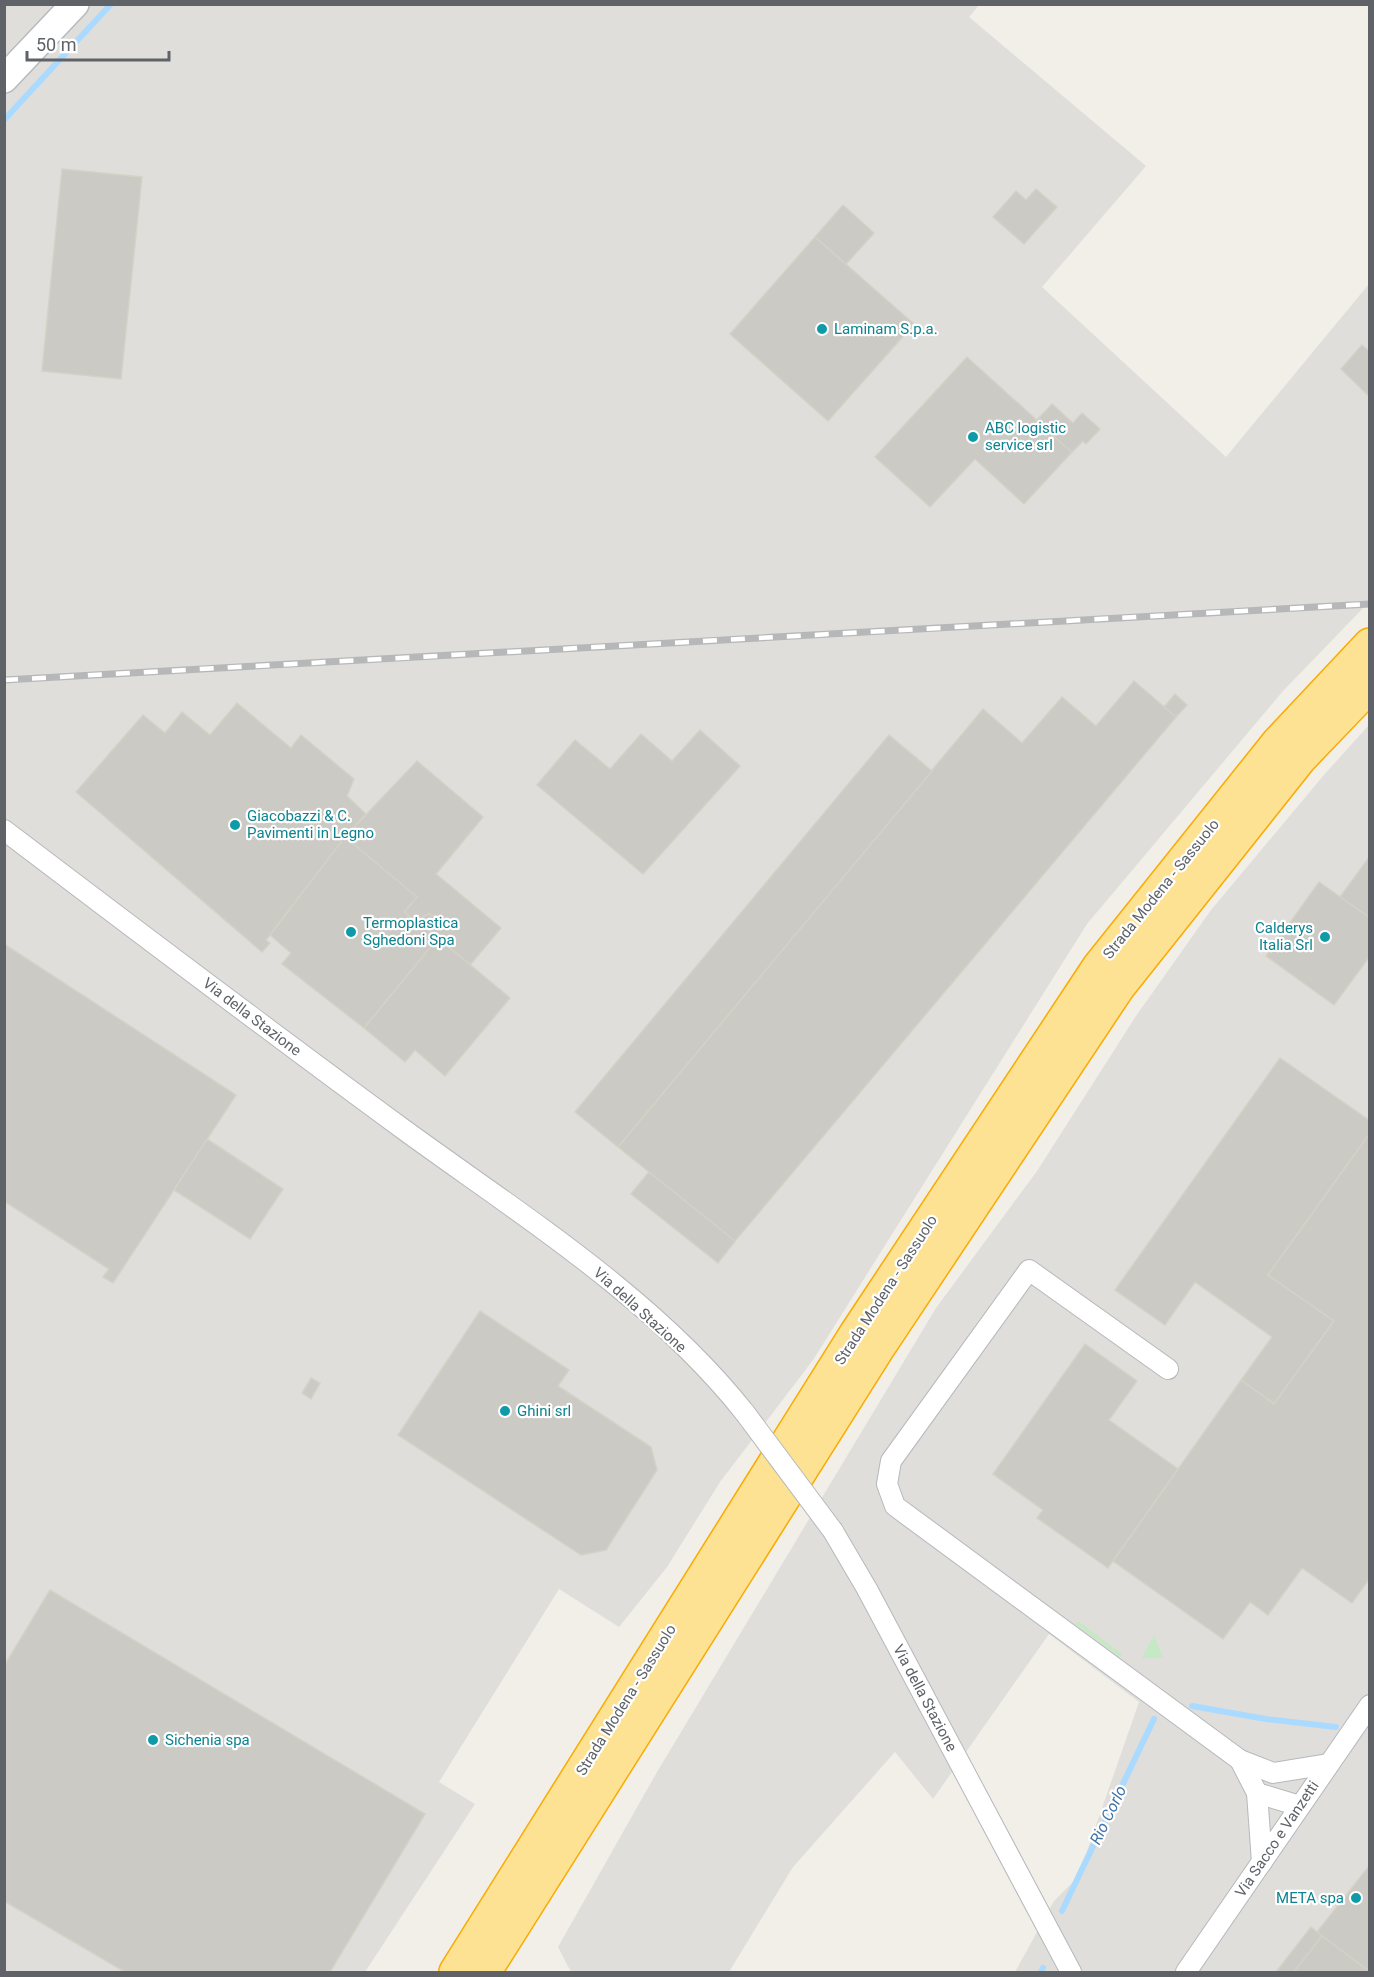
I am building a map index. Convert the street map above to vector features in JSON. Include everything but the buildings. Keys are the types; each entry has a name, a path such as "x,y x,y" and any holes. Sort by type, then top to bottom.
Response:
{"highway":[{"name":"Strada Modena - Sassuolo","path":"484,1972 879,1346 1111,997 1289,751 1370,645"},
{"name":"Strada Modena - Sassuolo","path":"456,1972 856,1334 1099,967 1289,751 1370,685"}],"street":[{"path":"4,79 75,4"},
{"name":"Via della Stazione","path":"4,830 309,1060 587,1263 654,1318 728,1391 833,1531 867,1589 1071,1972"},
{"path":"1168,1369 1029,1270 891,1461 887,1484 895,1506 1240,1761 1273,1773 1328,1764"},
{"name":"Via Sacco e Vanzetti","path":"1186,1972 1370,1705"},
{"path":"1240,1761 1257,1792 1262,1862"},
{"path":"1273,1773 1300,1806"},
{"path":"1257,1792 1300,1806"}],"shaded area":[{"path":"5,5 979,5 969,17 1146,166 1042,287 1226,457 1369,284 1369,602 1283,691 1087,924 813,1360 720,1482 667,1567 619,1627 559,1589 439,1782 475,1804 365,1972 5,1972"},
{"path":"1369,725 1369,1972 1015,1972 1054,1901 1078,1877 1139,1702 1049,1634 933,1799 895,1752 793,1867 729,1972 571,1972 558,1947 657,1772 936,1308 1037,1171 1136,1016 1211,910 1323,776"}],"green space":[{"path":"1078,1621 1122,1654 1120,1657 1075,1624"},
{"path":"1154,1635 1163,1658 1142,1658"}],"waterway":[{"path":"4,120 111,4"},
{"name":"Rio Corlo","path":"1192,1706 1266,1719 1336,1727"},
{"name":"Rio Corlo","path":"1062,1911 1154,1719"},
{"name":"Rio Corlo","path":"1041,1972 1043,1968"}],"railway":[{"path":"4,680 1370,604"}],"place":[{"name":"Laminam S.p.a.","path":"822,329"},
{"name":"ABC logistic service srl","path":"973,437"},
{"name":"Giacobazzi & C. Pavimenti in Legno","path":"235,825"},
{"name":"Termoplastica Sghedoni Spa","path":"351,932"},
{"name":"Calderys Italia Srl","path":"1325,937"},
{"name":"Ghini srl","path":"505,1411"},
{"name":"Sichenia spa","path":"153,1740"},
{"name":"META spa","path":"1356,1898"}]}
